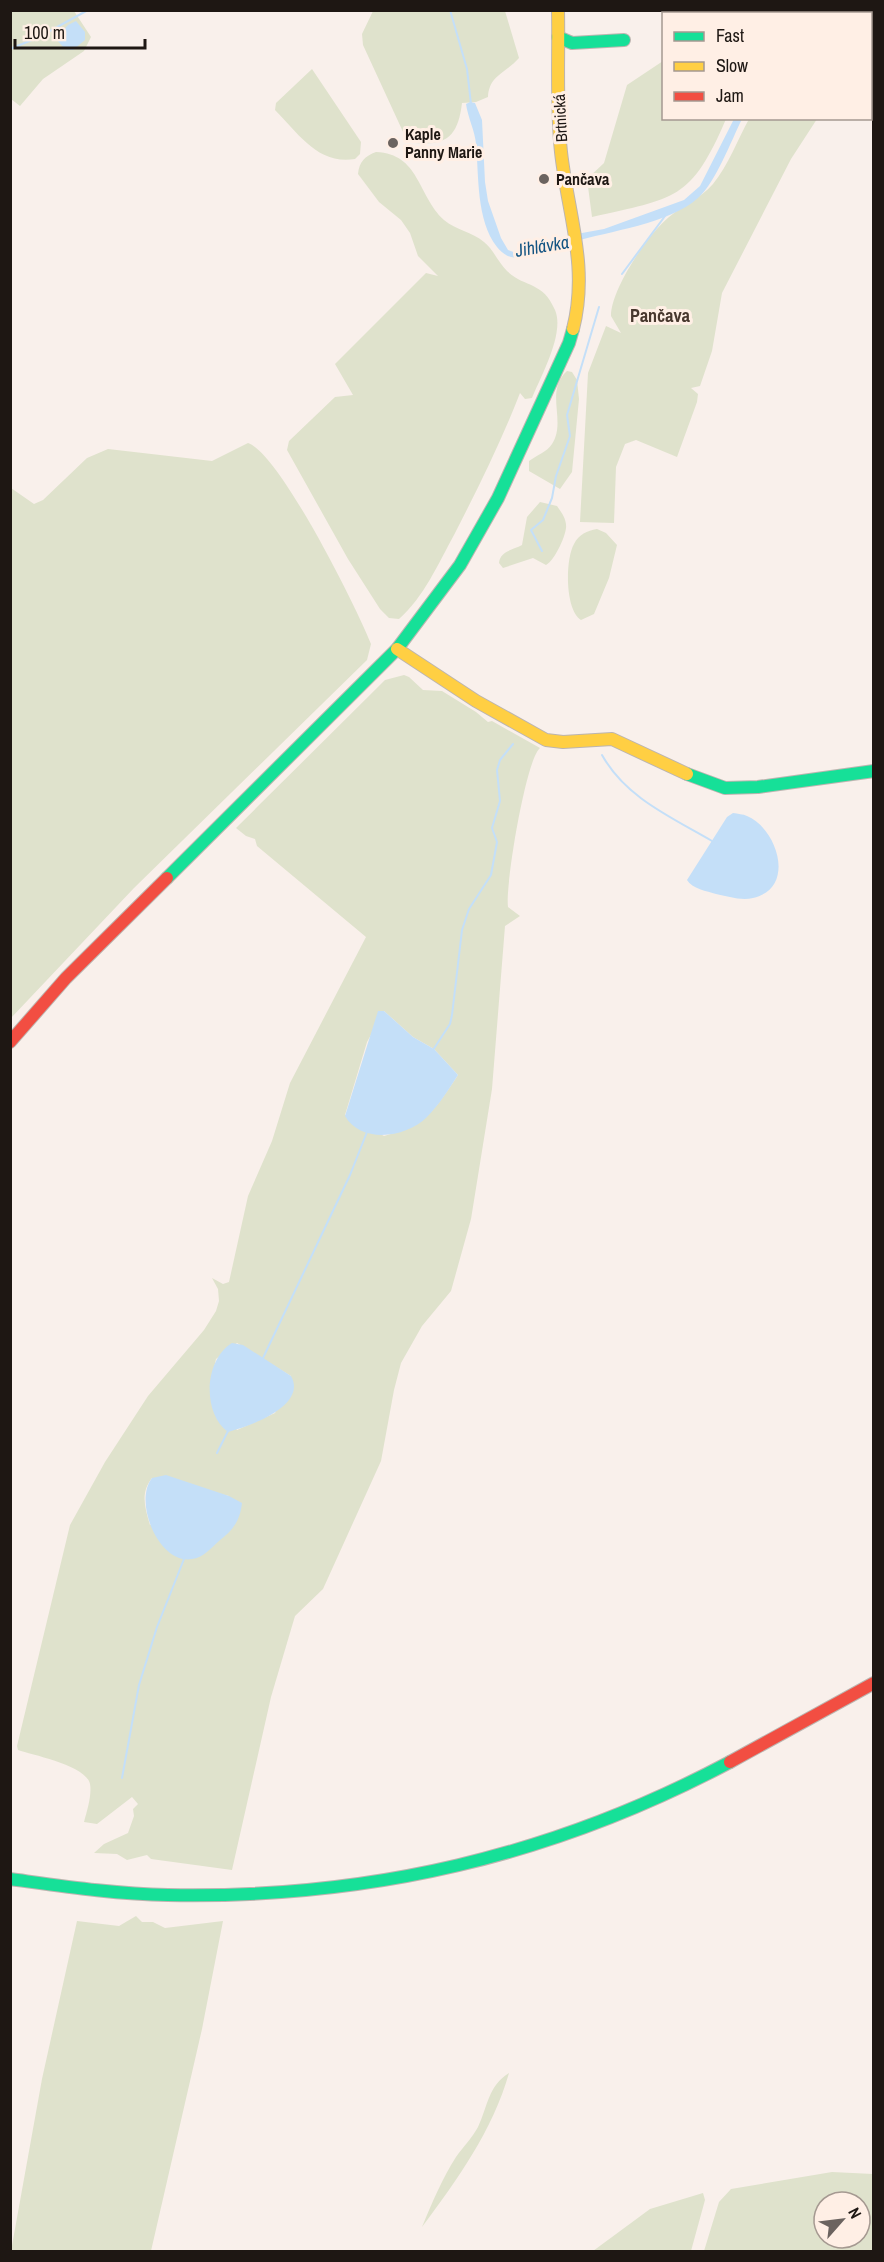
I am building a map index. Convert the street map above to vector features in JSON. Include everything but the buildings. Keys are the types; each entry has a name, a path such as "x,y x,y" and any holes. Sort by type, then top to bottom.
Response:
{"main road":[{"name":"Brtnická","path":"10,1042 66,978 397,649 434,603 478,535 565,353 580,301 577,251 561,151 558,10"},
{"path":"558,37 572,43 624,40"},
{"path":"397,649 476,700 546,740 563,742 612,739 700,780 724,788 758,788 873,771"},
{"path":"10,1879 139,1894 251,1896 358,1887 454,1869 554,1840 642,1806 693,1781 873,1683"}],"green space":[{"path":"10,11 74,11 91,37 84,51 43,79 20,106 11,99"},
{"path":"373,11 505,11 519,58 491,84 488,97 476,102 462,103 458,123 449,136 436,143 415,143 404,134 363,45 362,34"},
{"path":"662,62 662,120 726,120 702,166 677,192 643,205 592,217 587,179 604,163 627,85"},
{"path":"312,69 361,142 360,154 355,159 342,160 330,157 310,146 275,110 276,103"},
{"path":"748,120 816,120 791,159 722,293 712,351 700,386 691,388 698,394 697,402 677,457 636,440 625,444 616,467 614,523 580,522 588,373 606,326 621,333 611,316 617,292 632,263 660,225 703,194 713,184 728,161"},
{"path":"376,152 390,154 410,168 435,210 444,220 484,242 507,271 545,294 555,310 557,319 557,330 551,354 532,398 525,399 520,393 489,465 436,569 416,601 399,619 389,618 380,609 348,559 287,450 289,441 335,397 353,395 335,364 426,273 438,276 418,256 410,233 401,220 379,202 358,174 363,160"},
{"path":"567,371 572,372 577,380 579,399 572,472 560,489 529,471 529,461 547,449 556,435 557,388 560,379"},
{"path":"248,443 262,453 279,474 316,534 371,644 367,660 134,888 11,1018 11,488 34,504 43,500 87,458 108,449 212,461"},
{"path":"540,502 557,506 565,519 565,532 559,549 546,565 533,558 503,568 499,563 500,559 504,553 522,545 527,517"},
{"path":"597,529 606,533 617,545 609,578 594,614 581,620 576,615 569,596 569,561 578,538"},
{"path":"404,675 423,690 442,691 488,722 492,721 540,748 534,757 529,774 513,850 508,907 520,916 505,926 492,1089 471,1219 451,1291 422,1326 401,1363 381,1461 323,1589 295,1616 271,1697 232,1870 151,1859 147,1855 127,1860 117,1854 94,1853 104,1844 128,1833 134,1816 133,1809 138,1804 132,1797 97,1824 84,1822 90,1793 87,1778 70,1767 18,1750 17,1746 70,1525 105,1462 148,1396 204,1330 216,1311 219,1301 218,1289 212,1278 223,1284 229,1282 248,1196 272,1141 290,1083 366,937 257,846 255,839 246,836 236,828 385,680","holes":["384,1011 413,1037 434,1049 458,1075 435,1107 420,1121 384,1136 345,1115 367,1042","237,1343 291,1376 275,1413 237,1430 211,1382 216,1359","152,1478 229,1496 150,1525 145,1501 148,1484"]},
{"path":"136,1916 142,1922 153,1922 165,1928 223,1921 202,2029 151,2251 11,2251 42,2079 77,1921 119,1926"},
{"path":"509,2073 494,2114 473,2154 422,2227 451,2165 478,2127 489,2097 502,2078"},
{"path":"832,2172 873,2174 873,2251 704,2251 719,2202 731,2189"},
{"path":"703,2193 705,2200 691,2251 593,2251 650,2209"}],"water":[{"path":"76,21 85,32 85,40 73,50 65,49 56,39 68,25"},
{"path":"475,103 482,120 488,201 501,238 508,250 516,253 546,246 571,235 604,229 684,200 700,186 733,120 742,120 711,182 698,198 686,207 638,226 518,258 505,254 497,247 485,224 480,197 475,139 466,104"},
{"path":"733,813 745,815 767,832 778,858 775,883 767,892 753,898 739,899 716,894 696,888 687,880 727,817"},
{"path":"378,1011 384,1011 413,1037 434,1049 458,1075 427,1117 408,1130 384,1135 362,1131 352,1125 345,1116"},
{"path":"232,1343 243,1345 291,1376 294,1387 291,1397 284,1406 261,1420 228,1432 214,1412 210,1400 210,1387 216,1361"},
{"path":"166,1475 229,1496 242,1503 240,1515 232,1529 200,1557 180,1558 169,1552 152,1530 146,1502 147,1489 152,1478"}],"waterway":[{"path":"10,49 39,37 88,10"},
{"name":"Jihlávka","path":"450,10 467,69 471,104"},
{"path":"622,274 668,212"},
{"path":"542,551 531,530 543,520 552,498 556,476 570,436 567,415 599,307"},
{"path":"433,1050 450,1024 462,930 469,909 491,875 497,842 492,828 500,801 497,770 500,760 513,744"},
{"path":"602,755 612,770 637,795 666,815 712,841"},
{"path":"263,1358 350,1175 367,1132"},
{"path":"217,1453 228,1431"},
{"path":"122,1778 139,1685 157,1627 184,1559"}],"traffic: fast":[{"path":"558,37 572,43 624,40"},
{"path":"167,878 397,649 460,565 498,498 569,343 573,329"},
{"path":"687,774 725,788 758,787 874,771"},
{"path":"10,1879 108,1891 168,1895 243,1894 316,1889 387,1879 458,1865 527,1846 596,1823 663,1795 730,1762"}],"traffic: slow":[{"path":"558,10 559,135 578,262 579,284 573,329"},
{"path":"397,649 476,701 546,740 563,742 612,739 687,774"}],"traffic: jam":[{"path":"10,1042 66,978 167,878"},
{"path":"730,1762 874,1683"}],"place":[{"name":"Kaple Panny Marie","path":"393,143"},
{"name":"Pančava","path":"544,179"}],"district":[{"name":"Pančava","path":"660,315"}]}
